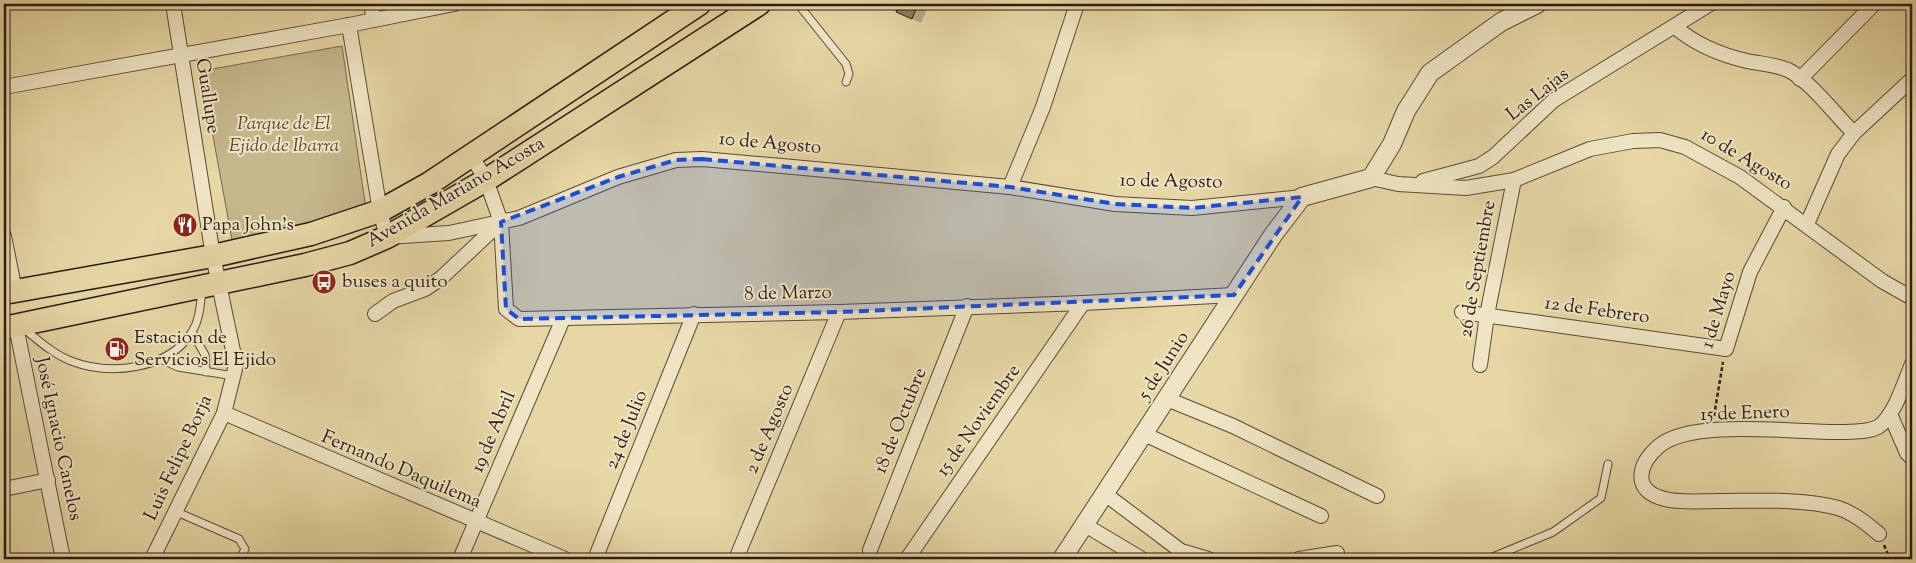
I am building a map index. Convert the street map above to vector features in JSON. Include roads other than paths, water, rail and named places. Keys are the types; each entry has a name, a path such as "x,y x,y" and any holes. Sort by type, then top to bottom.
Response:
{"highway":[{"name":"Avenida Mariano Acosta","path":"9,292 213,256 311,234 380,211 430,183 699,4"},
{"name":"Avenida Mariano Acosta","path":"13,326 210,285 350,253 387,237 486,180 759,4"}],"street":[{"name":"Guallupe","path":"172,4 182,56 213,256 210,285"},
{"path":"371,4 374,20"},
{"path":"4,87 182,56 454,4"},
{"path":"1010,187 1043,107 1078,4"},
{"path":"1370,178 1392,144 1406,111 1430,72 1501,22 1537,4"},
{"name":"Las Lajas","path":"1410,185 1479,166 1493,157 1554,100 1674,28 1710,4"},
{"path":"1800,79 1874,4"},
{"path":"349,25 380,211 387,237"},
{"path":"1674,28 1689,39 1715,51 1746,61 1773,65 1790,71 1816,92 1836,116 1854,133"},
{"path":"1807,224 1830,168 1854,133 1912,79"},
{"name":"10 de Agosto","path":"387,237 449,233 501,222 551,206 618,178 676,160 702,159 764,164 1010,187 1116,204 1192,208 1302,197 1370,178 1410,185 1466,188 1514,180 1590,149 1633,141 1660,140 1685,147 1740,177 1784,207 1882,281 1912,298"},
{"name":"8 de Marzo","path":"471,155 486,180 501,222 506,309 520,320 1083,304 1234,295"},
{"name":"26 de Septiembre","path":"1480,365 1514,180"},
{"name":"5 de Junio","path":"1062,559 1287,214 1302,197"},
{"name":"1 de Mayo","path":"1726,349 1750,272 1784,207"},
{"path":"375,314 393,301 425,289 440,280 501,222"},
{"path":"4,236 9,292"},
{"name":"Luis Felipe Borja","path":"152,559 177,512 224,413 235,376 236,365 225,306 210,285"},
{"name":"15 de Noviembre","path":"907,559 1083,304"},
{"name":"18 de Octubre","path":"870,550 967,306"},
{"name":"2 de Agosto","path":"736,559 839,312"},
{"name":"12 de Febrero","path":"1462,312 1726,349"},
{"name":"24 de Julio","path":"596,559 694,314"},
{"name":"19 de Abril","path":"460,559 563,319"},
{"name":"José Ignacio Canelos","path":"13,326 48,480 63,559"},
{"name":"15 de Enero","path":"1879,534 1861,519 1838,508 1781,501 1664,499 1645,487 1641,480 1641,468 1648,456 1665,442 1709,430 1866,431 1879,426 1890,414 1911,373"},
{"path":"1167,399 1233,426 1377,496"},
{"name":"Fernando Daquilema","path":"224,413 476,523 565,559"},
{"path":"1890,414 1907,453 1912,458"},
{"path":"1144,434 1321,516"},
{"path":"4,489 48,480"},
{"path":"1105,494 1180,551 1208,559"},
{"path":"1085,525 1142,559"},
{"path":"1300,559 1337,553"}],"lane":[{"path":"798,4 846,64 848,74 846,82"},
{"path":"13,326 70,360 94,368 113,369 160,359 176,349 192,332 210,285"},
{"path":"192,332 205,355 206,372"},
{"path":"160,359 178,367 235,376"},
{"path":"1488,559 1553,532 1601,498 1608,464"},
{"path":"177,512 239,539 245,549 240,559"}],"place":[{"name":"Papa John's","path":"185,225"},
{"name":"buses a quito","path":"324,282"},
{"name":"Estacion de Servicios El Ejido","path":"117,349"}],"park label":[{"name":"Parque de El Ejido de Ibarra","path":"284,135"}]}
